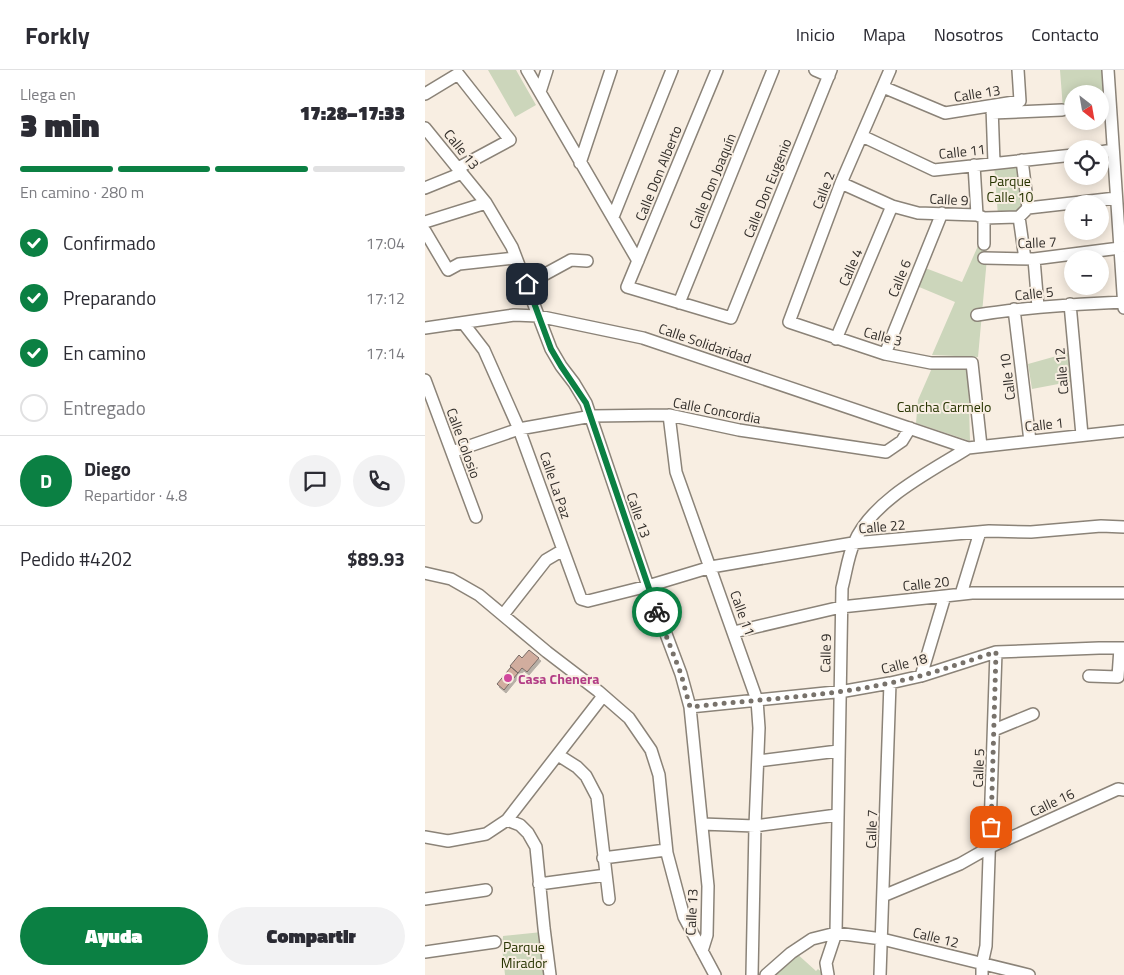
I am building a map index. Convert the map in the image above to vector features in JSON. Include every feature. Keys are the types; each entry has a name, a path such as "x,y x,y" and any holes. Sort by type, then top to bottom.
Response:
{"street":[{"path":"527,70 638,261"},
{"path":"540,92 547,70"},
{"path":"580,163 611,70"},
{"path":"613,217 672,70"},
{"name":"Calle Don Alberto","path":"679,303 627,287 717,70"},
{"name":"Calle Don Joaquín","path":"679,303 773,70"},
{"path":"815,70 830,73"},
{"name":"Calle 2","path":"789,322 841,183 890,70"},
{"name":"Calle 13","path":"992,109 1020,102 1018,70"},
{"path":"1108,70 1113,150 1119,193 1124,308"},
{"name":"Calle Don Eugenio","path":"679,303 731,318 830,73"},
{"path":"425,94 458,74 511,140 425,188"},
{"name":"Calle 13","path":"883,87 945,113 992,109 1062,110"},
{"path":"992,109 994,163"},
{"name":"Calle 13","path":"425,128 487,203 512,247 551,349 586,403 647,586 681,674 690,707 707,886 707,935 702,951"},
{"name":"Calle 11","path":"862,136 934,170 974,164 1064,156"},
{"path":"1109,151 1113,150"},
{"path":"1022,160 1028,208"},
{"path":"974,164 984,244"},
{"name":"Calle 9","path":"841,183 892,206 918,212 981,217 1019,217"},
{"path":"1038,308 1030,259 1019,217 1028,208 1119,193"},
{"path":"425,222 487,203"},
{"name":"Calle 4","path":"837,339 892,206"},
{"name":"Calle 6","path":"885,354 942,213"},
{"path":"425,231 448,270 459,264 515,258"},
{"name":"Calle 7","path":"985,258 1030,259 1120,248"},
{"path":"527,284 571,260 587,261"},
{"name":"Calle 5","path":"977,315 1014,309 1070,304 1124,302"},
{"name":"Calle 12","path":"1070,304 1082,435"},
{"name":"Calle 10","path":"1014,309 1030,441"},
{"name":"Calle Solidaridad","path":"425,328 514,316 538,316 643,338 968,448"},
{"name":"Calle 3","path":"789,322 885,354 931,363 972,363 981,446"},
{"name":"Calle La Paz","path":"464,324 484,350 519,429 581,599 588,602 647,586"},
{"name":"Calle Colosio","path":"425,380 476,517"},
{"name":"Calle 11","path":"669,415 676,472 757,700 759,728 752,975"},
{"name":"Calle Concordia","path":"452,452 519,429 591,416 669,415 739,430 887,452 902,441 910,428"},
{"name":"Calle 1","path":"968,448 1124,431"},
{"name":"Calle 9","path":"828,975 826,963 836,933 842,588 853,543 865,524 894,494 968,448"},
{"name":"Calle 22","path":"647,586 711,567 853,543 980,532 1031,532 1101,526 1124,527"},
{"path":"961,594 980,532"},
{"path":"503,615 546,560 563,550"},
{"path":"425,573 451,579 479,595 629,718 651,750 659,775 666,850 684,917 713,974"},
{"name":"Calle 20","path":"734,632 841,607 961,594 1124,593"},
{"path":"921,676 945,596"},
{"path":"1089,676 1118,677 1122,648"},
{"name":"Calle 18","path":"690,707 839,692 890,683 921,676 996,652 1122,648"},
{"name":"Calle 5","path":"982,969 987,946 996,652"},
{"name":"Calle 7","path":"880,975 890,683"},
{"path":"425,837 448,841 486,834 507,820 603,696"},
{"path":"994,730 1033,714"},
{"path":"758,760 838,751"},
{"path":"558,755 577,767 586,776 597,798 609,899"},
{"name":"Calle 16","path":"883,896 960,864 990,847 1118,789 1124,790"},
{"path":"702,824 755,826 837,815"},
{"path":"507,820 520,825 528,833 536,847 550,975"},
{"path":"603,858 666,850"},
{"path":"539,884 606,876"},
{"path":"425,899 486,890"},
{"path":"766,975 791,953 811,939 836,933"},
{"name":"Calle 12","path":"836,933 882,939 982,969 1029,975"},
{"path":"425,952 495,942"}],"green space":[{"path":"488,70 516,70 536,105 515,117"},
{"path":"1060,70 1107,70 1108,85 1064,85 1063,109"},
{"name":"Parque Calle 10","path":"1022,160 1027,212 998,216 994,163"},
{"path":"985,230 987,258 978,357 932,355 955,302 912,284 920,266 962,282"},
{"path":"1071,352 1074,381 1032,389 1028,364"},
{"name":"Cancha Carmelo","path":"968,367 970,441 916,423 918,400 932,368"},
{"name":"Parque Mirador","path":"542,932 548,975 505,975 502,947 503,936"},
{"path":"795,952 816,971 818,969 825,975 775,975"}],"building":[{"path":"529,650 539,658 527,672 522,668 518,673 510,666 519,655 522,658"},
{"path":"511,667 518,673 504,690 497,684"}],"way so far":[{"path":"657,612 681,674 690,707 845,691 890,683 921,676 996,652 991,827"}],"place":[{"name":"Casa Chenera","path":"508,678"}],"route":[{"path":"527,284 551,349 586,403 657,612"}]}
